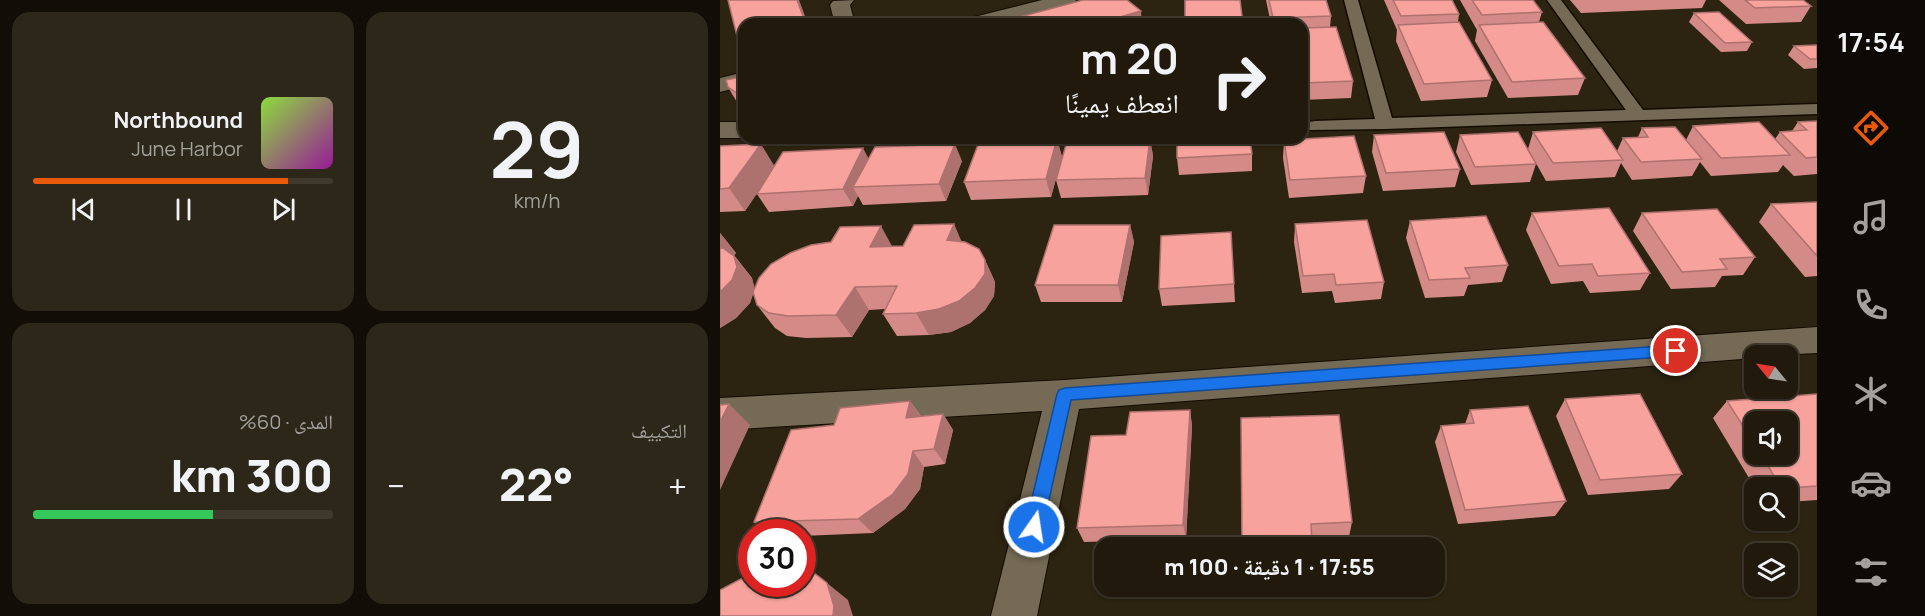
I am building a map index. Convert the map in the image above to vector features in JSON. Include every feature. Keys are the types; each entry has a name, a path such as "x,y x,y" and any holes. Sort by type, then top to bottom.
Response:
{"street":[{"path":"843,18 840,5 844,0"},
{"path":"993,18 1066,0"},
{"path":"720,85 738,80"},
{"path":"720,414 1065,394 1817,340"},
{"path":"1014,616 1065,394"}],"lane":[{"path":"1351,0 1385,124"},
{"path":"1554,0 1639,116"},
{"path":"1315,126 1817,109"}],"building":[{"path":"728,0 797,0 804,18 738,18 738,40"},
{"path":"1083,0 1127,0 1141,11 1117,18 1016,18"},
{"path":"1185,0 1240,0 1242,18 1185,18"},
{"path":"1269,0 1326,0 1331,16 1273,18"},
{"path":"1393,0 1452,0 1459,14 1401,16"},
{"path":"1472,0 1533,0 1542,12 1482,15"},
{"path":"1745,0 1803,0 1811,6 1755,8"},
{"path":"1719,12 1752,42 1725,43 1694,13"},
{"path":"1459,22 1492,80 1424,84 1398,25"},
{"path":"1543,22 1585,78 1512,82 1479,25"},
{"path":"1336,27 1353,81 1308,83 1308,28"},
{"path":"1817,45 1817,59 1810,59 1794,46"},
{"path":"738,77 738,94 728,87 726,80"},
{"path":"1817,121 1817,157 1806,158 1780,132 1807,130 1798,122"},
{"path":"1759,122 1790,155 1721,158 1693,126"},
{"path":"1675,127 1702,159 1641,162 1623,138 1648,137 1642,128"},
{"path":"1601,128 1623,160 1553,163 1533,132"},
{"path":"1444,132 1460,169 1386,173 1374,135"},
{"path":"1518,132 1536,164 1475,167 1460,135"},
{"path":"1354,136 1366,176 1290,180 1285,144 1308,144 1308,139"},
{"path":"761,144 729,188 720,189 720,146"},
{"path":"955,144 939,184 853,187 875,147"},
{"path":"978,144 1056,144 1046,179 964,182"},
{"path":"1066,144 1149,144 1145,178 1056,180"},
{"path":"1177,144 1251,144 1252,154 1177,158"},
{"path":"863,148 843,189 757,194 783,152"},
{"path":"1817,202 1817,256 1771,204"},
{"path":"1609,208 1650,273 1598,276 1592,264 1559,266 1532,213"},
{"path":"1717,209 1755,257 1720,259 1727,269 1682,272 1642,213"},
{"path":"1486,216 1508,265 1465,268 1470,278 1429,280 1410,221"},
{"path":"1367,220 1384,282 1336,285 1334,274 1303,276 1295,224"},
{"path":"954,224 947,240 965,242 979,249 985,260 985,274 975,288 959,301 939,309 916,313 883,314 897,286 855,287 836,315 788,316 769,313 757,305 753,292 759,278 771,264 811,245 831,242 840,227 881,226 870,247 903,246 914,225"},
{"path":"1054,225 1130,225 1118,285 1035,285"},
{"path":"1231,232 1234,284 1159,289 1161,236"},
{"path":"720,248 734,256 737,267 732,280 720,292"},
{"path":"1640,394 1682,474 1600,480 1565,399"},
{"path":"1817,394 1817,486 1798,487 1798,477 1775,477 1767,465 1798,465 1798,411 1744,411 1744,428 1727,401 1798,399 1798,395"},
{"path":"910,401 906,418 943,414 934,449 913,451 908,474 893,494 858,519 755,519 791,430 834,425 840,408"},
{"path":"729,404 720,422 720,405"},
{"path":"1528,406 1566,501 1465,510 1441,426 1474,423 1470,410"},
{"path":"1190,410 1183,525 1077,528 1091,436 1126,435 1130,412"},
{"path":"1339,415 1352,522 1311,524 1312,537 1242,537 1241,418"},
{"path":"816,574 827,583 834,606 833,616 720,616 720,590 738,580 738,597 816,597"}],"route":[{"path":"1034,527 1065,394 1676,351"}]}
